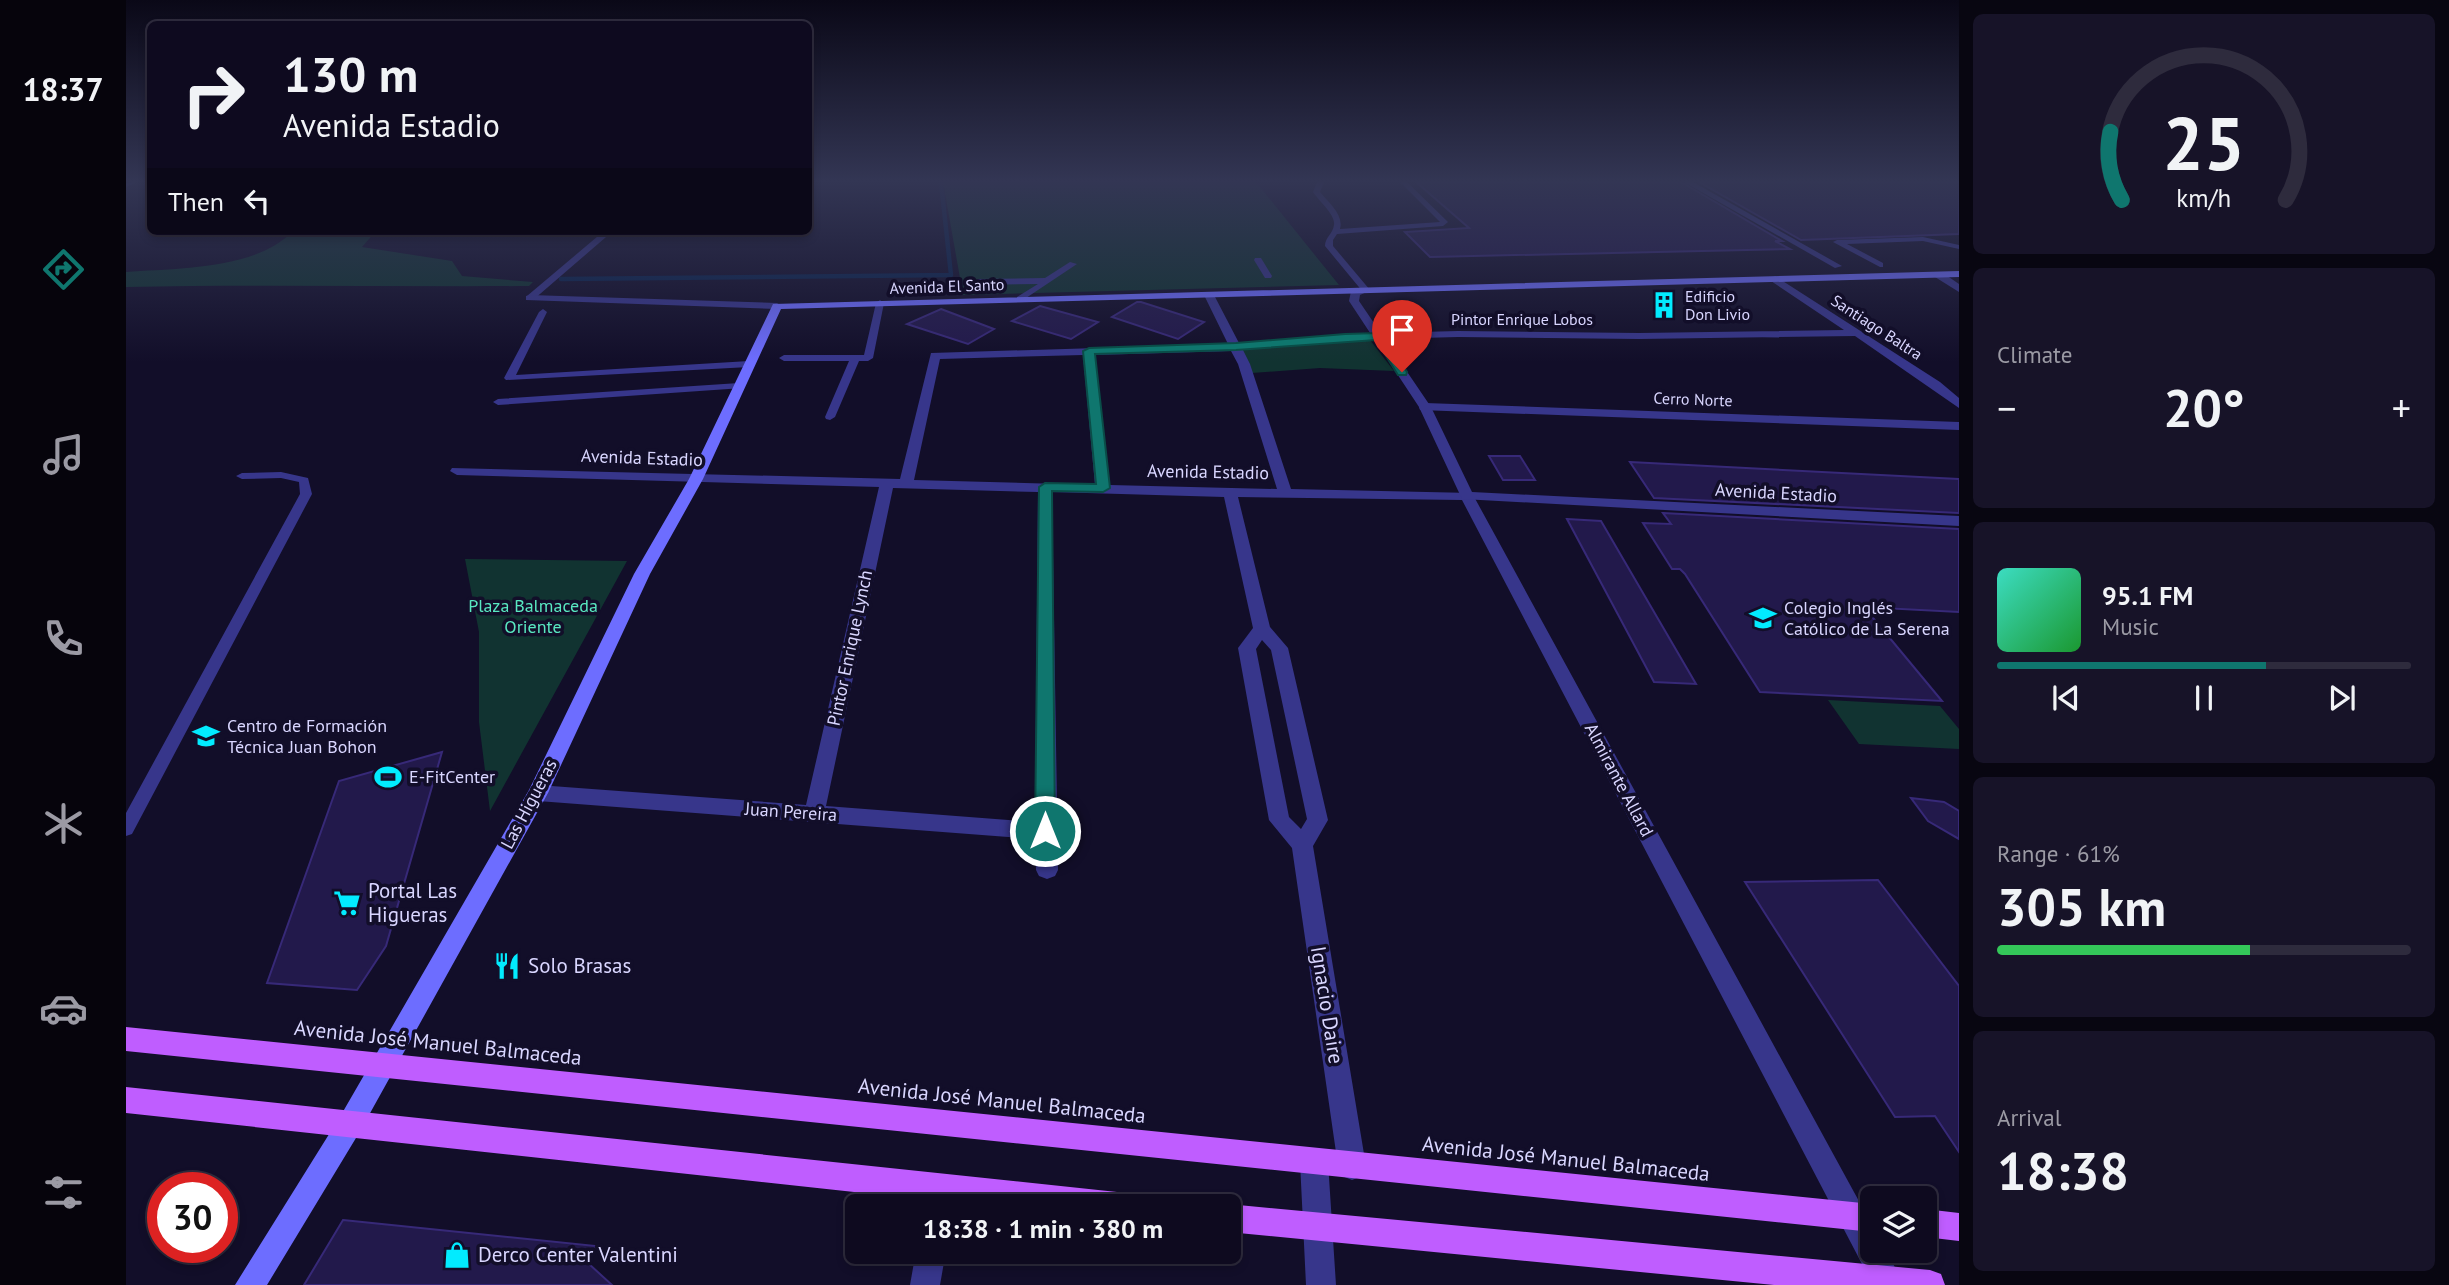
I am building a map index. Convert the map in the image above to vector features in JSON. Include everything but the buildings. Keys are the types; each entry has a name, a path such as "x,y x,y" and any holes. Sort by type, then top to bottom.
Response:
{"main road":[{"name":"Avenida El Santo","path":"1366,290 1423,278 1959,262"},
{"path":"1894,264 1939,275"},
{"name":"Avenida El Santo","path":"777,306 1959,274"},
{"name":"Las Higueras","path":"250,1285 350,1124 538,793 642,574 695,479 777,306"},
{"name":"Avenida José Manuel Balmaceda","path":"126,1039 1860,1217"},
{"path":"126,1100 350,1124 925,1194"},
{"path":"1241,1219 1930,1285"},
{"path":"1937,1224 1959,1227"}],"street":[{"path":"1939,275 1959,289"},
{"name":"Santiago Baltra","path":"1775,279 1936,385 1959,404"},
{"name":"Almirante Allard","path":"1366,290 1355,293 1354,301 1425,407 1467,496 1860,1212"},
{"path":"1209,295 1244,364 1285,492"},
{"name":"Avenida El Santo","path":"530,298 777,306"},
{"name":"Pintor Enrique Lobos","path":"906,483 935,356 1236,347 1345,337 1458,334 1639,336 1857,333"},
{"path":"1089,351 1103,488"},
{"name":"Cerro Norte","path":"1425,407 1959,426"},
{"name":"Avenida Estadio","path":"457,471 1230,493 1467,496 1959,521"},
{"name":"Pintor Enrique Lynch","path":"814,814 887,483"},
{"path":"1045,487 1047,870"},
{"path":"1230,493 1262,629 1279,648 1318,820 1302,845 1279,820 1247,648 1262,629"},
{"name":"Juan Pereira","path":"538,793 1045,831"},
{"name":"Ignacio Daire","path":"1302,845 1352,1166"},
{"path":"1314,1161 1321,1285"},
{"name":"Almirante Allard","path":"1880,1263 1886,1280"},
{"path":"925,1285 929,1264"}],"lane":[{"path":"530,298 596,242"},
{"path":"1329,242 1329,246 1366,290"},
{"path":"1794,242 1838,266"},
{"path":"1839,242 1880,265"},
{"path":"1936,242 1959,247"},
{"path":"1258,260 1268,276"},
{"path":"1020,299 1073,264"},
{"path":"978,282 1046,281"},
{"path":"784,358 868,358 880,303"},
{"path":"543,312 509,378 749,364"},
{"path":"830,417 855,358"},
{"path":"498,402 739,386"},
{"path":"126,829 306,494 304,480 281,475 242,476"}],"green space":[{"path":"366,242 362,247 452,261 462,276 533,282 529,286 126,287 126,272 214,265 258,253 277,244"},
{"path":"954,242 1304,242 1339,285 963,295"},
{"path":"1339,340 1370,340 1394,371 1320,368 1252,373 1240,351 1246,347 1295,346"},
{"name":"Plaza Balmaceda Oriente","path":"465,559 627,561 490,811 479,722 479,632"},
{"path":"1828,700 1940,706 1959,729 1959,749 1859,744"}],"waterway":[{"path":"561,279 951,275 947,242"}],"place":[{"name":"Edificio Don Livio","path":"1664,305"},
{"name":"Colegio Inglés Católico de La Serena","path":"1763,618"},
{"name":"Centro de Formación Técnica Juan Bohon","path":"206,736"},
{"name":"E-FitCenter","path":"388,777"},
{"name":"Portal Las Higueras","path":"347,903"},
{"name":"Solo Brasas","path":"507,966"},
{"name":"Derco Center Valentini","path":"457,1255"}],"route":[{"path":"1045,831 1045,487 1103,488 1089,351 1236,347 1345,337 1379,337 1402,372"}]}
